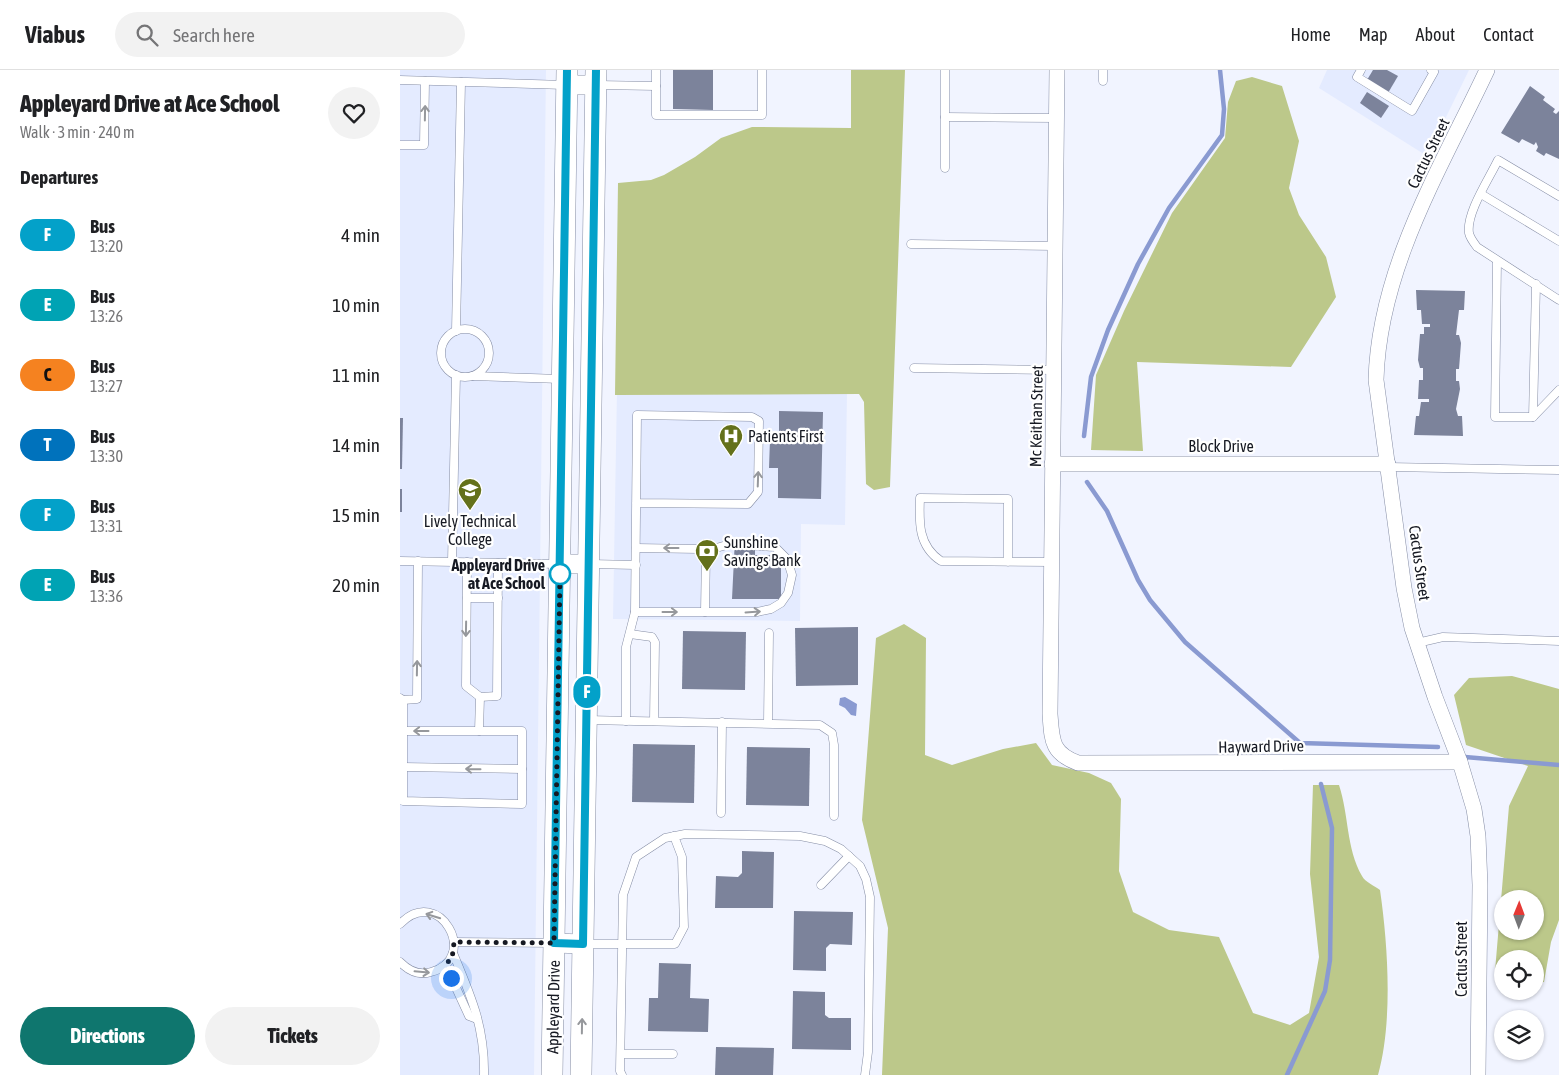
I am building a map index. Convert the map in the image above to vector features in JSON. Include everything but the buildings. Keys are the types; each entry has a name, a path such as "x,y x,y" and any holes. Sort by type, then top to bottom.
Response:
{"main road":[{"name":"Appleyard Drive","path":"552,1075 567,77"},
{"name":"Appleyard Drive","path":"581,1075 596,78"}],"street":[{"name":"Mc Keithan Street","path":"1057,70 1052,464 1052,743 1064,758"},
{"name":"Cactus Street","path":"1478,1075 1478,836 1474,809 1460,762 1417,643 1404,588 1376,380 1377,346 1382,320 1401,255 1487,70"},
{"path":"567,77 596,78"},
{"name":"Block Drive","path":"1052,464 1389,466"},
{"path":"560,564 589,564"},
{"name":"Hayward Drive","path":"1064,758 1078,764 1107,765 1460,762"},
{"path":"554,943 583,944"}],"lane":[{"path":"656,70 656,115 762,115 762,70"},
{"path":"945,70 945,168"},
{"path":"1103,70 1103,81"},
{"path":"1361,70 1357,77 1412,110 1434,72 1431,70"},
{"path":"400,80 461,82 567,77"},
{"path":"596,78 656,86"},
{"path":"400,145 424,145 425,81"},
{"path":"456,330 461,82"},
{"path":"945,117 1057,118"},
{"path":"1559,196 1498,160 1469,224 1469,236 1477,247 1559,300"},
{"path":"1481,194 1559,241"},
{"path":"911,244 1055,246"},
{"path":"1497,261 1495,417 1533,417 1559,390"},
{"path":"1533,417 1536,284"},
{"path":"469,376 483,368 489,352 487,344 477,332 469,329 456,330 446,338 441,354 448,369 456,374 469,376 563,378"},
{"path":"914,368 1054,370"},
{"path":"452,562 456,374"},
{"path":"626,721 626,647 635,612 636,565 636,503 637,415 752,417 759,421 758,492 748,504 636,503"},
{"path":"1389,466 1559,470"},
{"path":"1008,562 1008,499 920,498 919,528 923,541 932,556 941,561 1008,562 1052,562"},
{"path":"635,612 757,612 771,609 782,603 788,593 792,575 787,559 775,546 730,544 706,551 699,548 636,548"},
{"path":"705,612 706,551"},
{"path":"400,561 560,564"},
{"path":"403,731 522,731 522,804 403,801 401,699 416,699 418,562"},
{"path":"467,562 466,686 480,697 497,696 498,563"},
{"path":"589,564 636,565"},
{"path":"467,598 498,598"},
{"path":"768,723 769,633"},
{"path":"630,634 652,637 655,642 654,721"},
{"path":"1417,643 1443,637 1559,641"},
{"path":"479,731 480,697"},
{"path":"587,720 820,725 832,733 834,745 834,816"},
{"path":"721,813 722,722"},
{"path":"403,767 522,769"},
{"path":"622,1075 623,895 629,872 636,857 665,838 685,834 800,836 825,841 841,849 860,866 866,879 870,897 868,1052 865,1075"},
{"path":"583,944 676,944 684,927 682,856 674,836"},
{"path":"821,885 849,856"},
{"path":"400,924 415,914 428,913 438,916 447,923 452,932 454,942 453,953 446,966 430,973 419,973 409,970 400,962"},
{"path":"454,942 554,943"},
{"path":"453,953 475,1006 484,1052 484,1075"},
{"path":"446,966 469,1016 477,1019"},
{"path":"621,1054 672,1054"}],"shaded area":[{"name":"Lively Technical College","path":"400,70 546,70 534,1075 400,1075"},
{"path":"1327,70 1469,70 1427,156 1319,88"},
{"name":"Patients First","path":"617,390 847,393 845,525 801,524 800,621 613,619"}],"green space":[{"path":"851,70 905,70 890,487 874,490 866,484 864,402 859,394 615,395 618,183 651,180 664,175 695,157 721,138 752,127 851,128"},
{"path":"1252,77 1282,86 1299,141 1289,188 1299,215 1326,257 1336,297 1291,367 1137,362 1143,451 1091,450 1096,375 1124,311 1172,213 1225,138 1228,102 1236,81"},
{"path":"904,624 926,638 925,755 952,765 1003,749 1036,743 1052,765 1089,773 1111,783 1121,799 1119,871 1133,912 1169,930 1219,937 1253,1013 1290,1025 1309,1013 1319,957 1310,874 1313,785 1339,785 1345,808 1350,843 1357,865 1363,878 1380,890 1388,983 1386,1031 1378,1075 882,1075 888,928 862,820 876,638"},
{"path":"1512,676 1559,689 1559,920 1551,942 1544,982 1544,950 1497,950 1498,940 1544,940 1544,890 1502,890 1509,806 1528,766 1466,745 1454,695 1469,678"}],"water":[{"path":"845,697 857,704 856,716 851,715 845,708 839,705 840,698"}],"waterway":[{"path":"1084,436 1091,377 1108,330 1138,264 1169,208 1222,135 1224,109 1220,70"},
{"path":"1087,482 1107,511 1138,580 1150,600 1185,642 1300,743 1438,747"},
{"path":"1465,757 1559,765"},
{"path":"1287,1075 1325,991 1330,960 1332,828 1321,784"}],"bus line":[{"name":"F","path":"567,70 554,943 583,944 596,70"}],"place":[{"name":"Patients First","path":"731,457"},
{"name":"Lively Technical College","path":"470,511"},
{"name":"Sunshine Savings Bank","path":"707,572"},
{"name":"Appleyard Drive at Ace School","path":"560,574"}],"route":[{"path":"451,978 446,966 453,953 454,942 554,943 560,574"}]}
